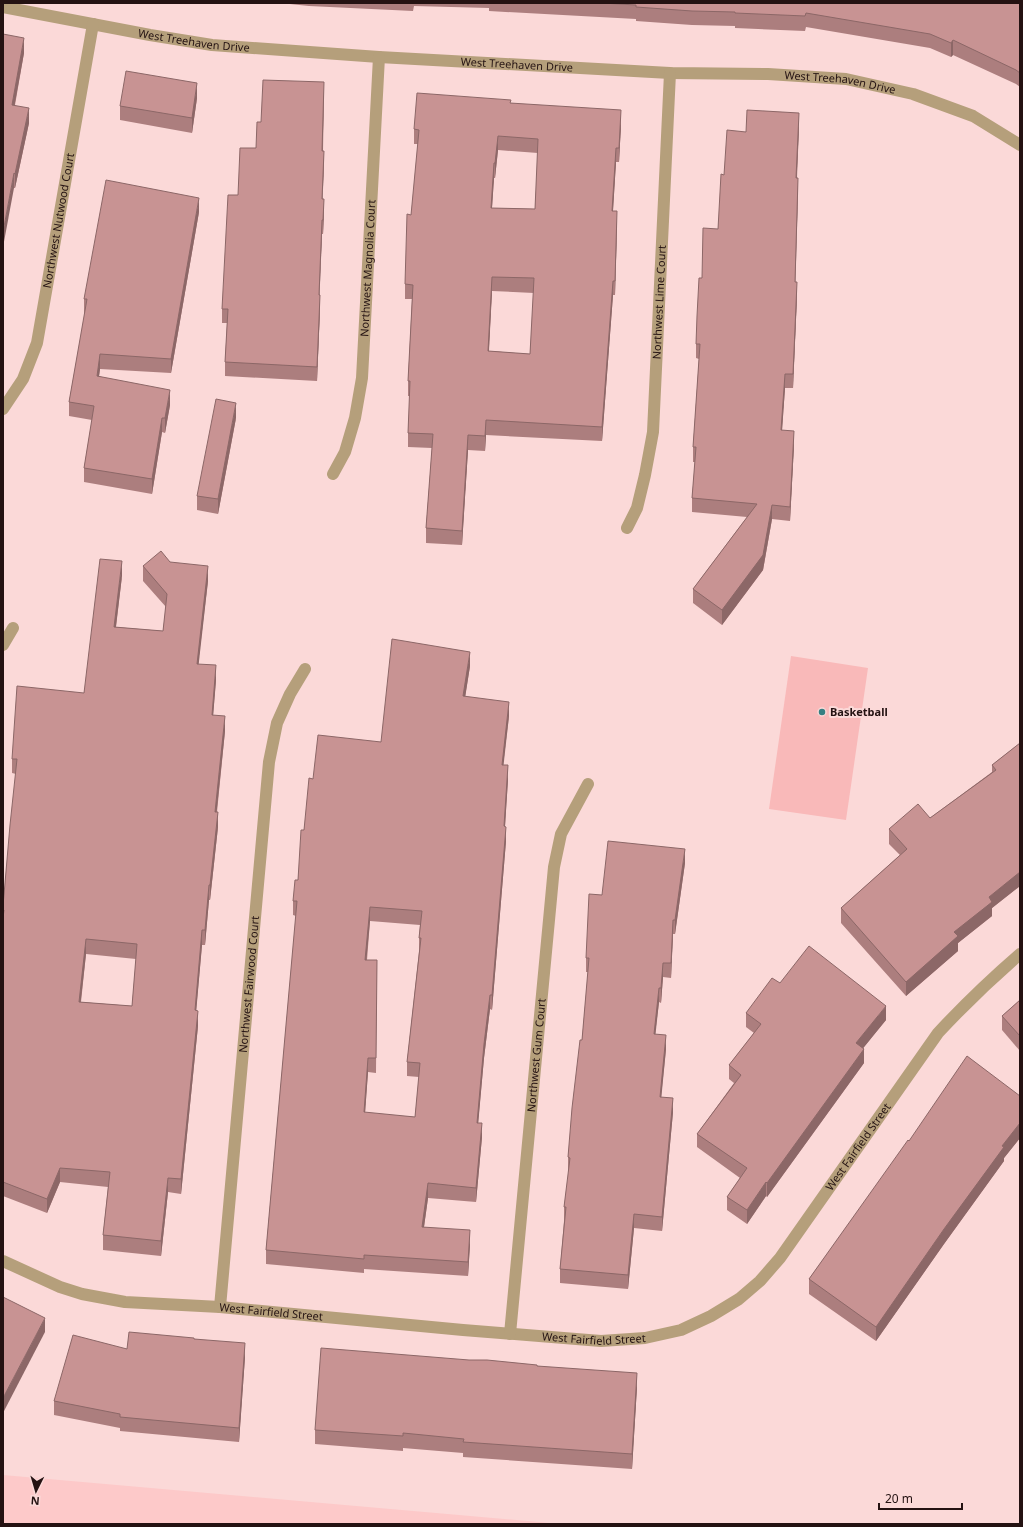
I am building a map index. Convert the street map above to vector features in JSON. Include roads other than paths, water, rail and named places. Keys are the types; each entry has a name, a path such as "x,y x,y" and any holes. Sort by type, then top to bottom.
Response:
{"lane":[{"name":"West Treehaven Drive","path":"3,7 212,45 379,57 670,73 768,74 846,79 913,94 973,116 1020,146"},
{"name":"Northwest Nutwood Court","path":"3,410 23,379 37,343 93,24"},
{"name":"Northwest Magnolia Court","path":"333,474 345,452 355,418 362,378 379,57"},
{"name":"Northwest Lime Court","path":"627,528 637,508 653,432 670,73"},
{"path":"3,645 13,628"},
{"name":"Northwest Fairwood Court","path":"220,1307 269,762 277,723 290,694 306,668"},
{"name":"Northwest Gum Court","path":"510,1334 554,867 561,834 588,784"},
{"name":"West Fairfield Street","path":"3,1261 60,1287 82,1294 125,1302 220,1307 601,1341 645,1338 681,1330 711,1316 739,1299 760,1281 780,1258 938,1033 991,979 1020,954"}],"place":[{"name":"Basketball","path":"822,712"}]}
